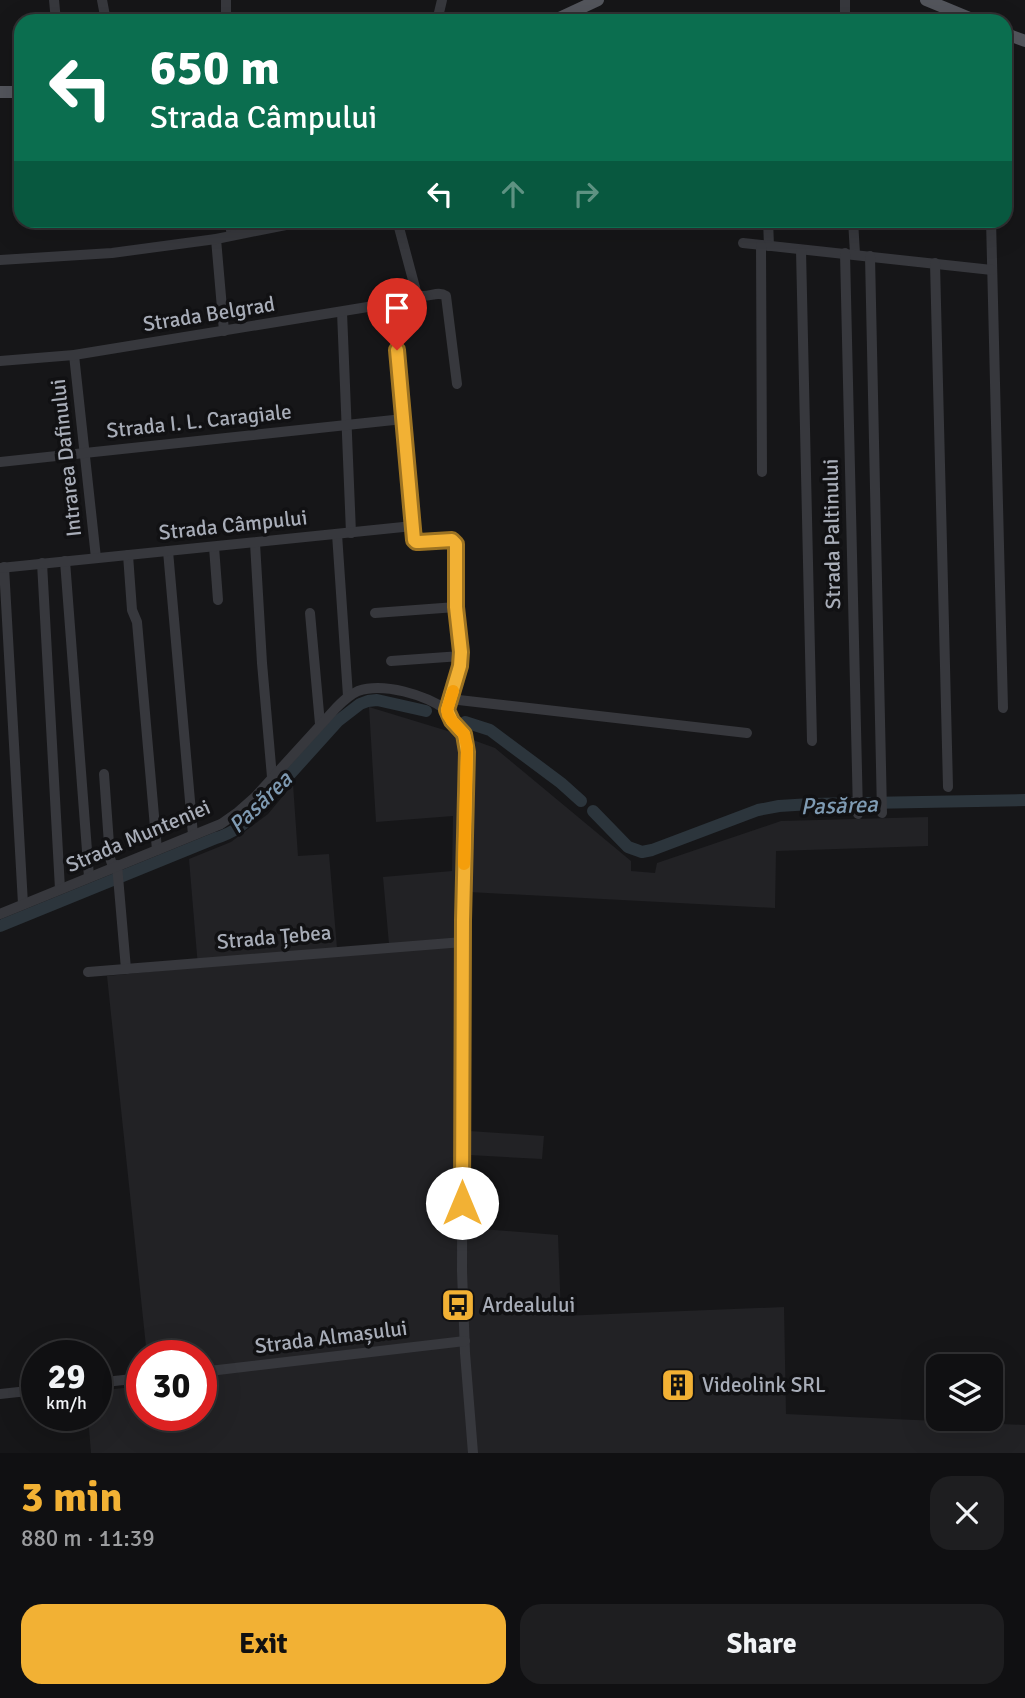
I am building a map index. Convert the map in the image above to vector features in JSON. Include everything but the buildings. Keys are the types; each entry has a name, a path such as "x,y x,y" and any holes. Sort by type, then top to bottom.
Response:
{"main road":[{"path":"568,14 598,0"},
{"path":"935,1 962,14"}],"street":[{"path":"230,228 232,236"},
{"path":"0,260 112,253 216,239 272,228"},
{"path":"399,228 419,297 440,293 446,296 457,384"},
{"path":"762,472 767,228"},
{"name":"Strada Paltinului","path":"852,228 850,254 858,814"},
{"path":"991,228 1003,708"},
{"path":"216,239 224,331"},
{"path":"743,243 992,270"},
{"path":"802,250 812,741"},
{"path":"870,256 882,813"},
{"path":"935,263 948,786"},
{"name":"Strada Belgrad","path":"0,361 74,355 342,312 393,303 394,295 415,288"},
{"path":"393,303 414,540 455,541 456,607 461,656 447,710"},
{"path":"342,312 351,533"},
{"name":"Intrarea Dafinului","path":"74,355 96,558"},
{"name":"Strada I. L. Caragiale","path":"0,462 403,419"},
{"name":"Strada Câmpului","path":"2,567 413,526"},
{"path":"337,534 348,696 383,688 427,699 447,710 452,721 464,734 467,746 463,942 462,1270 473,1453"},
{"path":"255,542 272,777"},
{"path":"214,547 218,600"},
{"path":"168,551 193,835"},
{"path":"128,555 132,610 137,622 157,850"},
{"path":"65,561 89,877"},
{"path":"42,563 60,889"},
{"path":"2,567 23,904"},
{"path":"375,613 456,607"},
{"path":"310,613 320,724"},
{"path":"391,661 461,656"},
{"name":"Strada Munteniei","path":"0,914 89,877 117,871 157,850 220,824 255,797 348,696"},
{"path":"450,699 747,733"},
{"path":"104,774 110,858 117,871 126,969"},
{"name":"Strada Țebea","path":"88,972 463,942"},
{"name":"Strada Almașului","path":"217,1370 465,1341"},
{"path":"0,1394 21,1392"}],"shaded area":[{"path":"369,707 495,748 631,861 631,871 655,873 657,863 781,821 928,817 928,846 776,851 775,908 469,892 469,1131 544,1136 542,1159 469,1155 470,1228 558,1235 561,1316 784,1307 786,1414 926,1420 926,1431 1003,1431 1003,1424 1025,1425 1025,1453 91,1453 89,1431 112,1431 112,1389 126,1388 126,1431 217,1431 217,1340 145,1340 107,976 198,967 189,859 231,842 268,814 293,784 298,856 329,854 337,948 389,944 383,877 452,871 453,816 376,822"}],"waterway":[{"name":"Pasărea","path":"0,926 233,831 255,813 338,721 360,704 377,700 426,711"},
{"name":"Pasărea","path":"465,722 490,730 581,801"},
{"name":"Pasărea","path":"593,811 628,847 642,852 758,810 779,806 1025,800"}],"slow traffic":[{"path":"453,691 448,715 464,734 467,746 464,864"}],"place":[{"name":"Ardealului","path":"458,1305"},
{"name":"Videolink SRL","path":"678,1385"}],"route":[{"path":"397,350 414,540 452,540 456,544 456,607 461,652 460,666 447,710 452,721 464,734 467,746 462,1203"}]}
